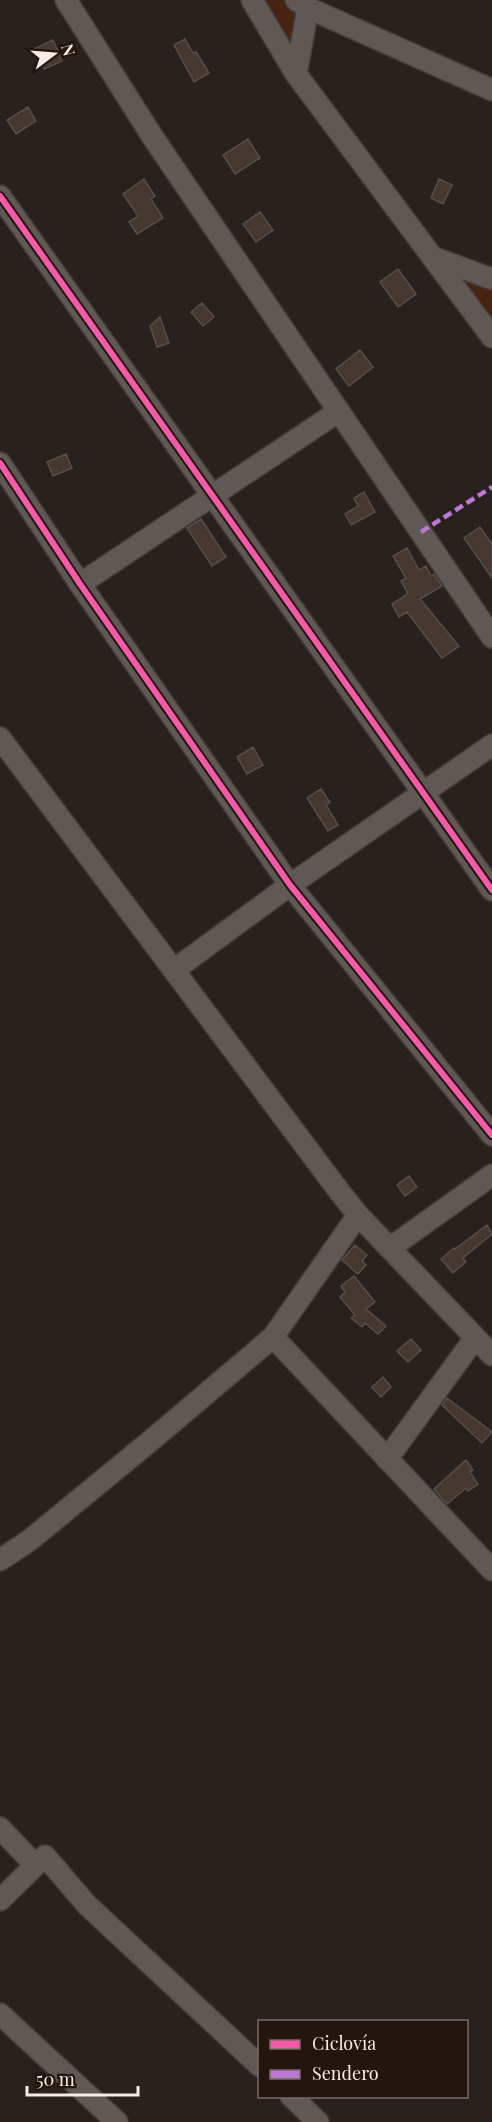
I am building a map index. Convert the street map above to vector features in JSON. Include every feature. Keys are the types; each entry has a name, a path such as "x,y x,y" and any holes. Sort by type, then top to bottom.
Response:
{"street":[{"path":"66,0 152,136 492,637"},
{"path":"252,0 296,74 492,337"},
{"path":"296,74 302,4 492,90"},
{"path":"0,196 492,890"},
{"path":"432,256 492,279"},
{"path":"80,584 339,411"},
{"path":"0,464 80,584 290,885 492,1135"},
{"path":"0,738 358,1215 492,1355"},
{"path":"174,970 290,885 492,745"},
{"path":"390,1248 492,1175"},
{"path":"0,1560 57,1518 273,1337 358,1215"},
{"path":"273,1337 492,1570"},
{"path":"387,1459 475,1338"},
{"path":"0,1828 35,1865"},
{"path":"0,1900 45,1856 87,1905 258,2064"},
{"path":"0,2014 117,2122"},
{"path":"292,2098 318,2122"}],"shaded area":[{"path":"258,0 287,0 298,8 294,57"},
{"path":"453,270 492,285 492,325"}],"building":[{"path":"185,39 209,73 194,82 174,45"},
{"path":"53,40 62,61 44,69 34,49"},
{"path":"28,107 36,121 16,134 7,120"},
{"path":"248,139 260,158 235,174 223,155"},
{"path":"144,179 155,196 151,199 163,218 137,234 129,222 138,216 123,194"},
{"path":"439,179 452,185 443,204 431,198"},
{"path":"260,212 273,230 256,242 243,224"},
{"path":"398,269 416,294 398,307 380,282"},
{"path":"202,303 214,317 203,326 191,312"},
{"path":"160,317 169,343 157,347 150,326"},
{"path":"360,350 373,367 349,386 336,369"},
{"path":"66,454 72,468 53,476 47,462"},
{"path":"364,492 375,512 351,525 345,514 358,506 354,498"},
{"path":"201,519 226,557 212,566 187,528"},
{"path":"480,527 492,544 492,578 464,538"},
{"path":"407,548 419,570 426,566 431,576 434,574 442,586 420,599 459,646 442,658 407,612 399,617 392,604 408,594 401,581 406,578 393,556"},
{"path":"253,747 263,765 247,774 237,757"},
{"path":"321,789 330,802 326,805 338,825 328,831 307,798"},
{"path":"409,1176 417,1187 405,1196 397,1185"},
{"path":"487,1225 492,1234 463,1258 466,1262 453,1273 441,1259"},
{"path":"355,1245 367,1255 362,1261 366,1265 358,1274 342,1260"},
{"path":"354,1276 375,1302 366,1309 386,1326 378,1334 365,1323 362,1327 351,1318 355,1315 340,1297 345,1292 341,1286"},
{"path":"411,1339 421,1350 408,1362 397,1351"},
{"path":"383,1377 391,1387 381,1397 372,1387"},
{"path":"447,1398 492,1432 482,1443 442,1405"},
{"path":"466,1460 478,1484 468,1491 466,1488 447,1504 434,1489"}],"marked path":[{"path":"421,532 492,487"}],"cycle path":[{"path":"0,196 492,890"},
{"path":"0,463 80,584 290,885 492,1135"}]}
